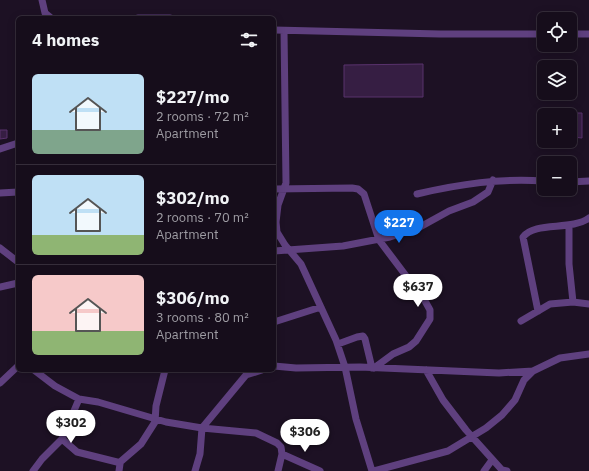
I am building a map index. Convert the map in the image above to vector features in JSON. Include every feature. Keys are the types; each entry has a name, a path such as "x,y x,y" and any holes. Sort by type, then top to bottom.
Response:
{"street":[{"path":"42,0 45,13 49,16"},
{"path":"276,30 466,35 537,34"},
{"path":"284,31 285,188 278,205 276,227 280,238 301,264 338,344 345,367 354,413 373,471 444,452 486,428 502,415 514,400 524,380 533,371 560,358 589,354"},
{"path":"577,34 589,34"},
{"path":"0,149 16,144"},
{"path":"276,251 308,250 326,246 343,246 379,240 418,228 448,210 470,203 488,192 493,180"},
{"path":"417,194 447,187 493,180 537,181"},
{"path":"577,182 589,182"},
{"path":"276,189 360,190 366,197 379,240 421,295 431,314 428,322 413,344 393,354 373,368"},
{"path":"0,193 16,192"},
{"path":"538,311 523,237 529,232 542,228 569,226 583,222 589,218"},
{"path":"569,226 568,264 573,302"},
{"path":"0,248 16,260"},
{"path":"0,287 16,283"},
{"path":"521,321 550,304 573,302 589,304"},
{"path":"276,321 321,307"},
{"path":"338,344 358,336 363,336 366,339 373,368"},
{"path":"276,367 345,367 485,374 533,371"},
{"path":"0,383 16,368"},
{"path":"426,370 443,400 470,437 502,470 507,471"},
{"path":"37,372 56,386 79,399 98,402 156,419 202,428 256,433 279,444 282,454 278,471"},
{"path":"62,439 77,452 119,467 144,440 156,419 156,406 164,372"},
{"path":"195,471 200,454 202,428 246,375 256,372"},
{"path":"33,471 42,459 62,439 79,399"},
{"path":"282,454 320,471"},
{"path":"484,471 492,460"}],"building":[{"path":"423,64 423,97 344,97 344,65"},
{"path":"577,113 582,113 582,138 577,137"},
{"path":"0,130 7,130 7,138 0,139"}]}
